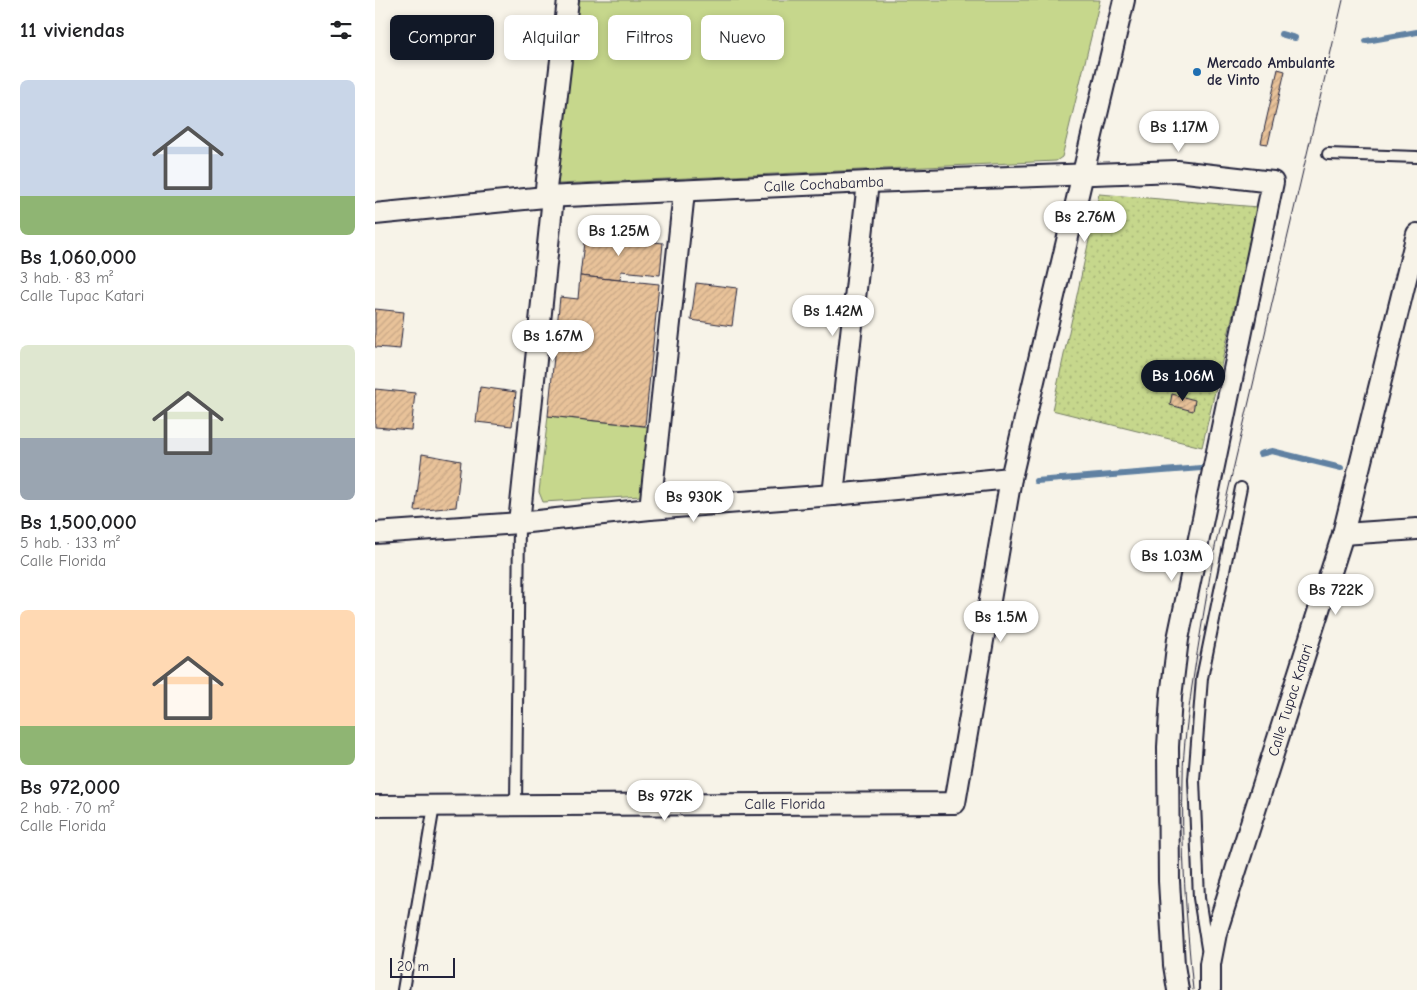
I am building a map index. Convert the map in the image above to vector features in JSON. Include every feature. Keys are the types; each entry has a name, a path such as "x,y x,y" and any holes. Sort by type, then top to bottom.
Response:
{"street":[{"path":"519,523 569,0"},
{"path":"375,533 519,523 649,509 833,495 1011,478 1125,0"},
{"name":"Calle Cochabamba","path":"375,214 549,197 868,182 1177,171 1273,182 1178,639 1172,687 1168,747 1169,881 1174,965 1178,990"},
{"path":"833,495 868,182"},
{"path":"649,509 684,192"},
{"name":"Calle Tupac Katari","path":"1210,990 1210,964 1216,933 1343,534 1417,234"},
{"name":"Calle Florida","path":"375,806 955,803 1011,478"},
{"path":"1343,534 1417,529"}],"lane":[{"path":"1327,154 1417,158"},
{"path":"1210,964 1199,898 1194,780 1202,678 1241,488"},
{"path":"516,805 519,523"},
{"path":"403,990 434,806"}],"green space":[{"path":"577,0 1100,0 1062,157 1056,161 558,184 554,178 569,60 598,60 598,15 575,15"},
{"path":"1099,194 1258,207 1202,447 1052,410"},
{"path":"548,416 650,427 642,496 543,502 539,492"}],"building":[{"path":"1278,69 1285,71 1268,144 1261,143"},
{"path":"585,234 663,243 660,275 621,271 620,280 580,276"},
{"path":"580,276 659,284 645,426 548,416 560,297 578,299"},
{"path":"696,283 737,288 732,326 691,320"},
{"path":"375,309 404,312 400,349 375,347"},
{"path":"480,387 516,392 512,426 476,422"},
{"path":"375,389 415,393 411,430 375,427"},
{"path":"1172,394 1195,400 1193,411 1170,405"},
{"path":"422,454 461,461 456,507 415,511"}],"waterway":[{"path":"1366,41 1417,32"},
{"path":"1281,34 1295,38"},
{"path":"1260,454 1272,451 1341,468"},
{"path":"1036,481 1201,468"}],"tram line":[{"path":"1193,990 1188,937 1183,830 1184,754 1192,686 1215,547 1343,0"}],"place":[{"name":"Mercado Ambulante de Vinto","path":"1197,72"}]}
